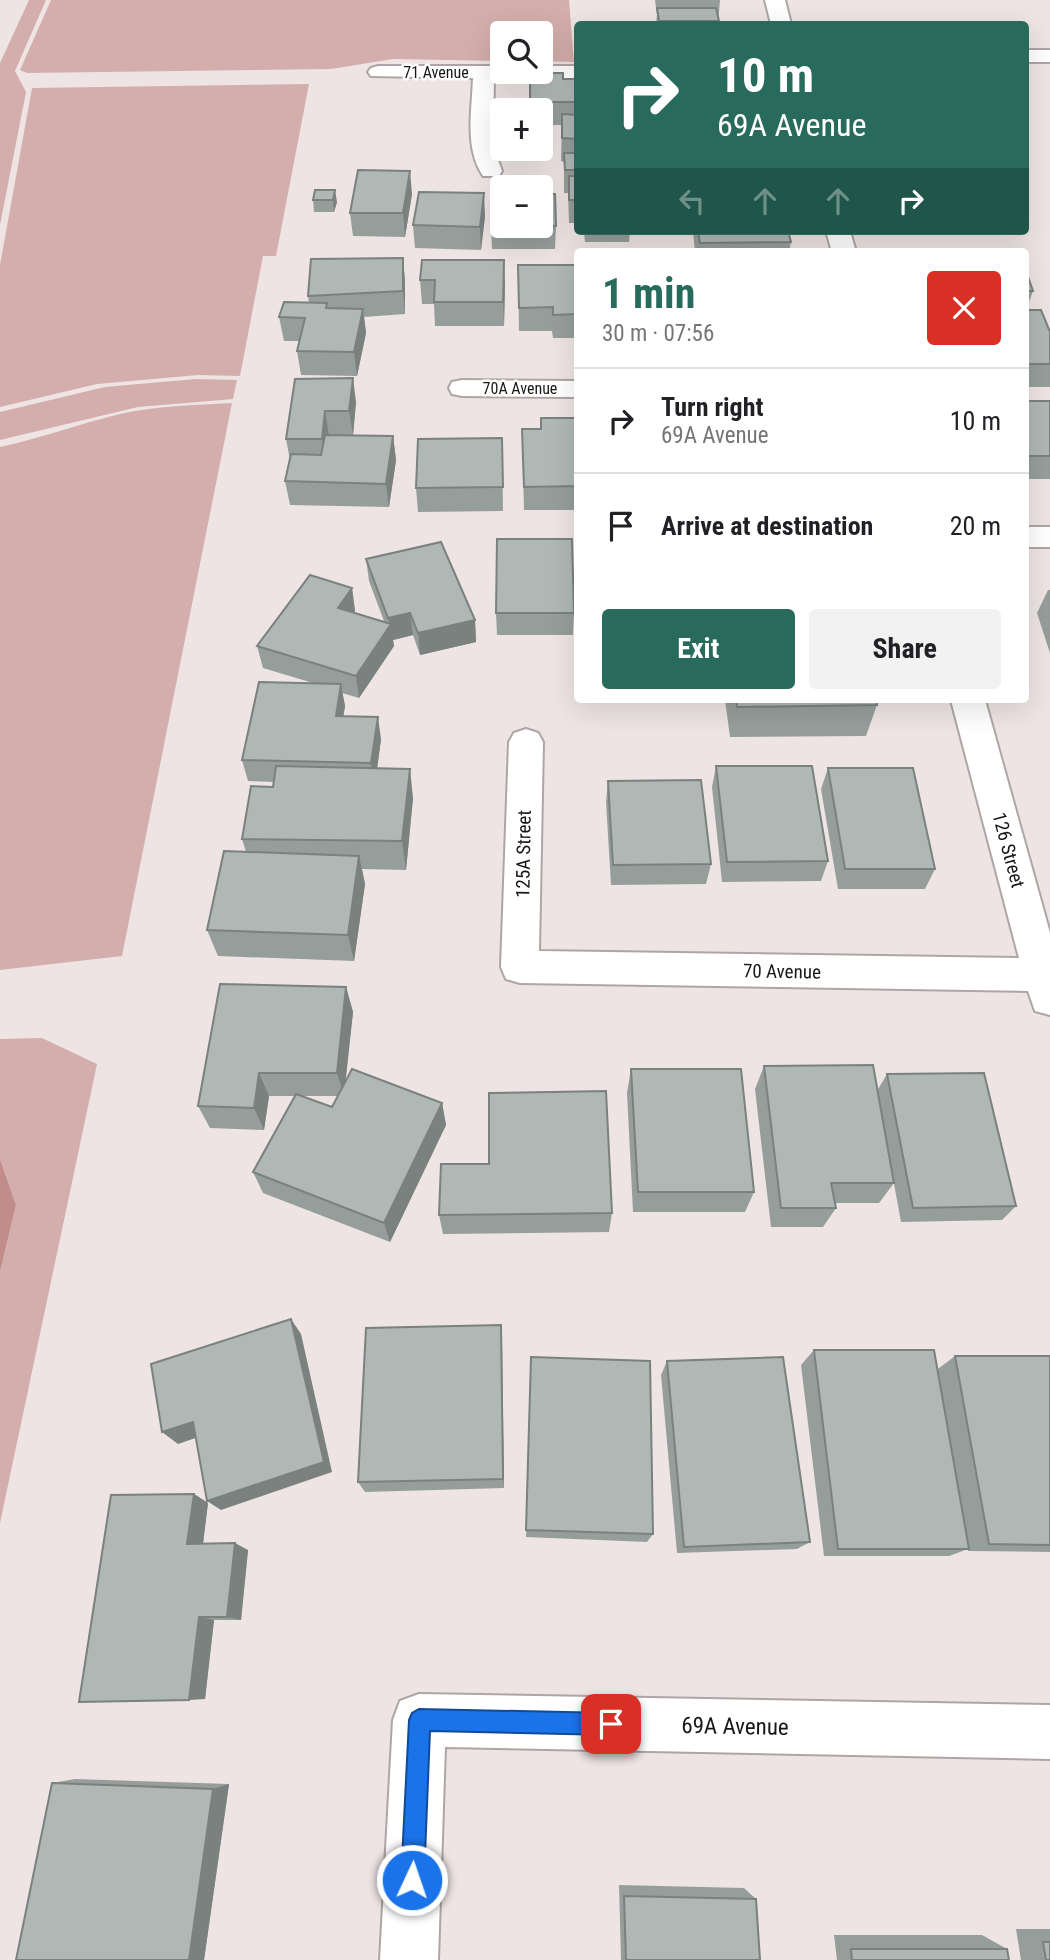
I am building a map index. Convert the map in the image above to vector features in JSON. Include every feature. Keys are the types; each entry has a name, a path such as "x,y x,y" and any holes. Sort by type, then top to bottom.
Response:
{"street":[{"path":"775,0 780,21"},
{"path":"1029,56 1050,56"},
{"name":"71 Avenue","path":"377,72 574,72"},
{"path":"484,72 482,146 491,171"},
{"name":"70A Avenue","path":"462,388 574,389"},
{"path":"1029,537 1050,537"},
{"name":"126 Street","path":"969,703 1047,988"},
{"name":"125A Street","path":"520,967 526,742"},
{"name":"70 Avenue","path":"520,967 1047,988"},
{"name":"69A Avenue","path":"409,1960 419,1720 1050,1732"}],"shaded area":[{"path":"29,0 46,0 15,71 26,92 0,225 0,63"},
{"path":"51,0 569,0 574,62 553,61 553,21 490,21 490,61 393,59 331,69 27,73 20,70"},
{"path":"309,84 276,256 263,256 240,376 198,375 97,384 0,407 0,265 32,88"},
{"path":"196,379 237,380 233,399 138,407 0,440 0,412 105,387"},
{"path":"232,403 122,956 0,970 0,447 134,411"},
{"path":"42,1038 97,1064 0,1523 0,1272 16,1205 0,1159 0,1039"},
{"path":"0,1159 16,1205 0,1272"}],"building":[{"path":"657,8 716,8 719,21 659,21"},
{"path":"553,73 563,73 563,79 574,79 574,102 530,98 530,84 553,84"},
{"path":"562,114 574,115 574,139 562,138"},
{"path":"564,153 574,153 574,170 565,170"},
{"path":"358,170 410,171 403,213 350,213"},
{"path":"569,176 574,176 574,200 569,200"},
{"path":"315,190 335,190 333,200 313,200"},
{"path":"419,192 484,193 480,227 413,225"},
{"path":"553,194 555,194 556,226 553,226"},
{"path":"699,235 789,235 791,242 700,243"},
{"path":"403,258 403,291 308,296 311,259"},
{"path":"422,260 504,260 503,302 434,302 435,280 420,280"},
{"path":"518,265 574,265 574,314 553,315 553,307 519,308"},
{"path":"284,302 327,303 326,308 363,309 354,352 297,351 305,318 279,317"},
{"path":"1029,310 1041,310 1050,332 1050,364 1029,364"},
{"path":"353,378 349,411 325,411 322,439 286,439 295,379"},
{"path":"1029,401 1050,401 1050,456 1029,456"},
{"path":"541,418 574,418 574,486 524,487 522,429 541,429"},
{"path":"325,435 393,436 386,484 285,481 291,454 321,455"},
{"path":"502,438 503,487 416,488 418,439"},
{"path":"497,539 572,539 574,613 496,613"},
{"path":"441,542 475,620 418,633 410,613 388,618 366,559"},
{"path":"310,575 352,588 338,608 391,624 356,676 257,646"},
{"path":"259,682 341,684 336,716 378,717 371,763 242,760"},
{"path":"736,703 877,705 737,707"},
{"path":"276,766 410,769 402,841 242,839 251,786 273,787"},
{"path":"716,766 812,766 828,861 727,862"},
{"path":"828,768 913,768 935,869 845,869"},
{"path":"701,780 711,864 613,865 608,781"},
{"path":"224,851 359,856 348,935 207,930"},
{"path":"220,984 346,987 337,1073 259,1073 254,1108 198,1106"},
{"path":"873,1065 894,1183 831,1183 836,1208 781,1208 764,1066"},
{"path":"352,1069 442,1103 384,1223 253,1172 296,1094 332,1107"},
{"path":"631,1069 741,1069 754,1192 638,1192"},
{"path":"984,1073 1016,1206 913,1208 887,1074"},
{"path":"606,1091 612,1213 439,1215 441,1164 489,1164 489,1093"},
{"path":"291,1319 324,1462 207,1501 193,1422 162,1432 151,1364"},
{"path":"501,1325 503,1479 358,1482 366,1328"},
{"path":"814,1350 934,1350 969,1549 838,1549"},
{"path":"955,1356 1050,1356 1050,1545 989,1544"},
{"path":"531,1357 650,1361 653,1534 526,1530"},
{"path":"783,1357 810,1542 684,1547 667,1361"},
{"path":"194,1494 187,1544 235,1543 227,1617 199,1617 189,1700 79,1702 111,1495"},
{"path":"52,1783 213,1789 189,1960 16,1960"},
{"path":"624,1896 756,1899 760,1960 626,1960"},
{"path":"1043,1942 1050,1942 1050,1960 1046,1960"},
{"path":"851,1949 1007,1949 1009,1960 852,1960"}],"route":[{"path":"412,1880 419,1720 611,1724"}]}
